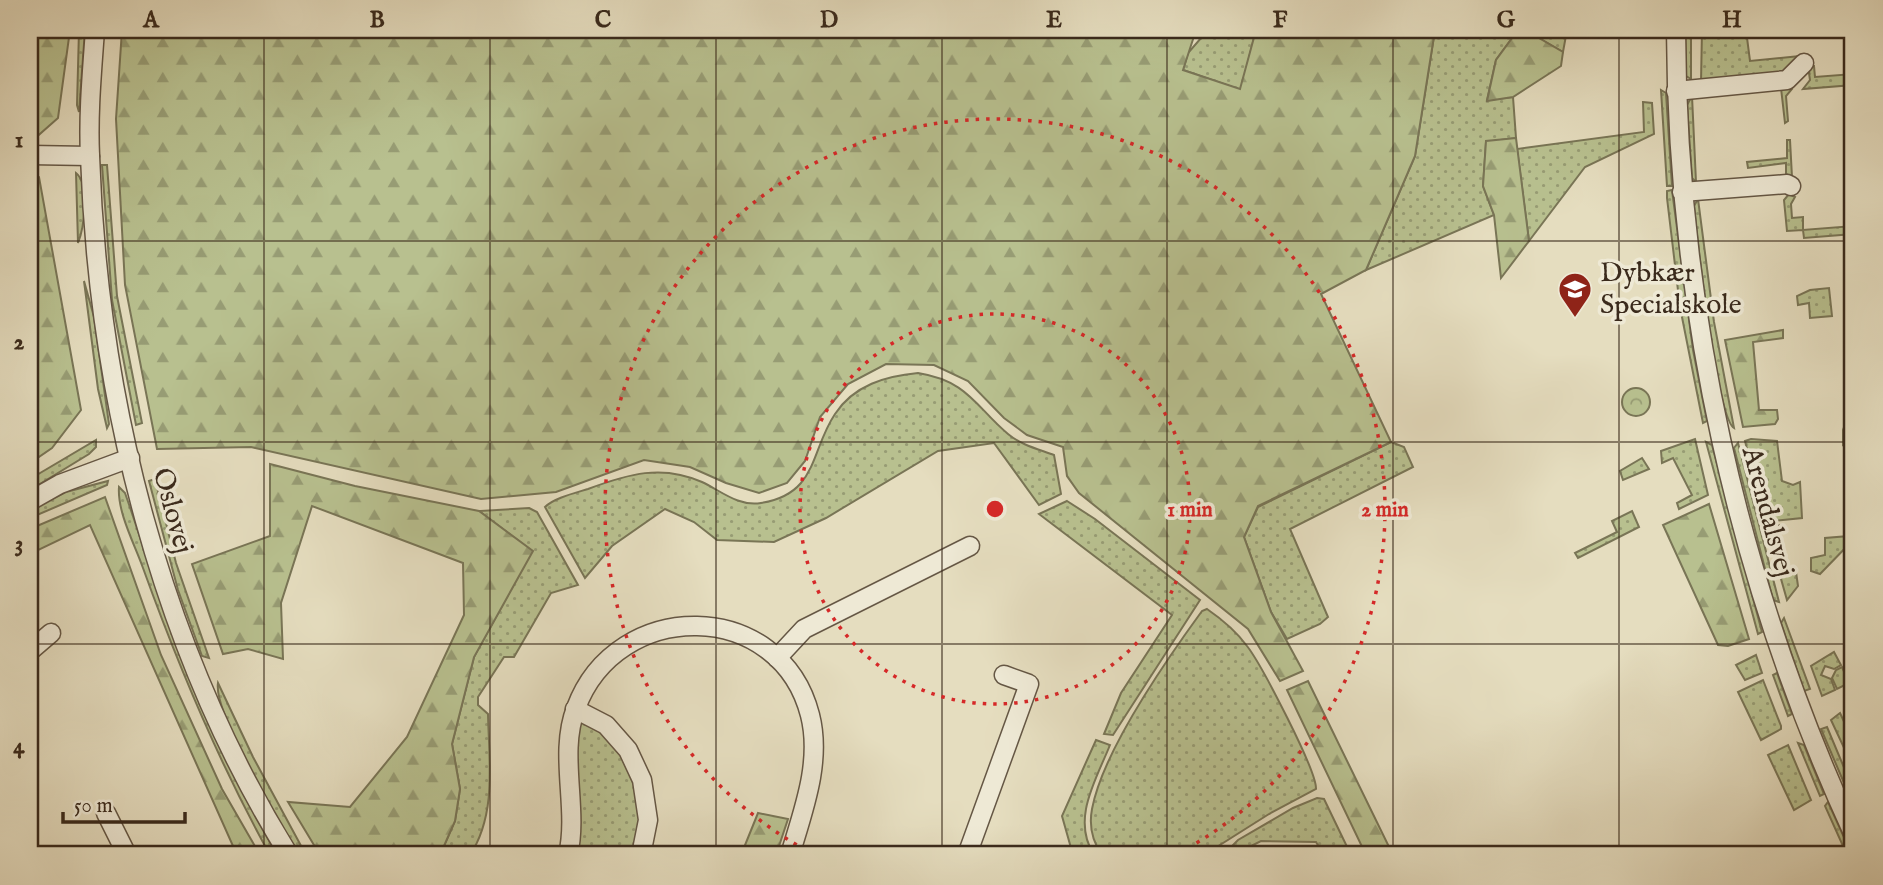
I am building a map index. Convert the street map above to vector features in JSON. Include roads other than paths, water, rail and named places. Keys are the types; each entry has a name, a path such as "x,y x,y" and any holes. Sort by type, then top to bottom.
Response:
{"street":[{"name":"Oslovej","path":"95,30 90,156 104,316 130,458 169,597 200,678 247,781 289,855"},
{"name":"Arendalsvej","path":"1676,30 1676,91 1682,192 1698,331 1717,428 1775,638 1804,722 1853,833"},
{"path":"1676,91 1787,80 1804,63"},
{"path":"30,155 90,156"},
{"path":"1682,192 1787,184 1791,186"},
{"path":"30,501 60,484 130,458"},
{"path":"777,658 804,629 970,546"},
{"path":"568,855 573,835 569,745 575,709 591,680 622,645 657,630 687,625 724,629 750,639 777,658 800,688 810,717 814,750 810,786 790,855"},
{"path":"30,651 51,634"},
{"path":"967,855 1029,684 1004,676"},
{"path":"575,709 606,725 628,750 642,780 648,820 641,855"},
{"path":"106,813 127,855"}],"place":[{"name":"Dybkær Specialskole","path":"1575,319"}]}
